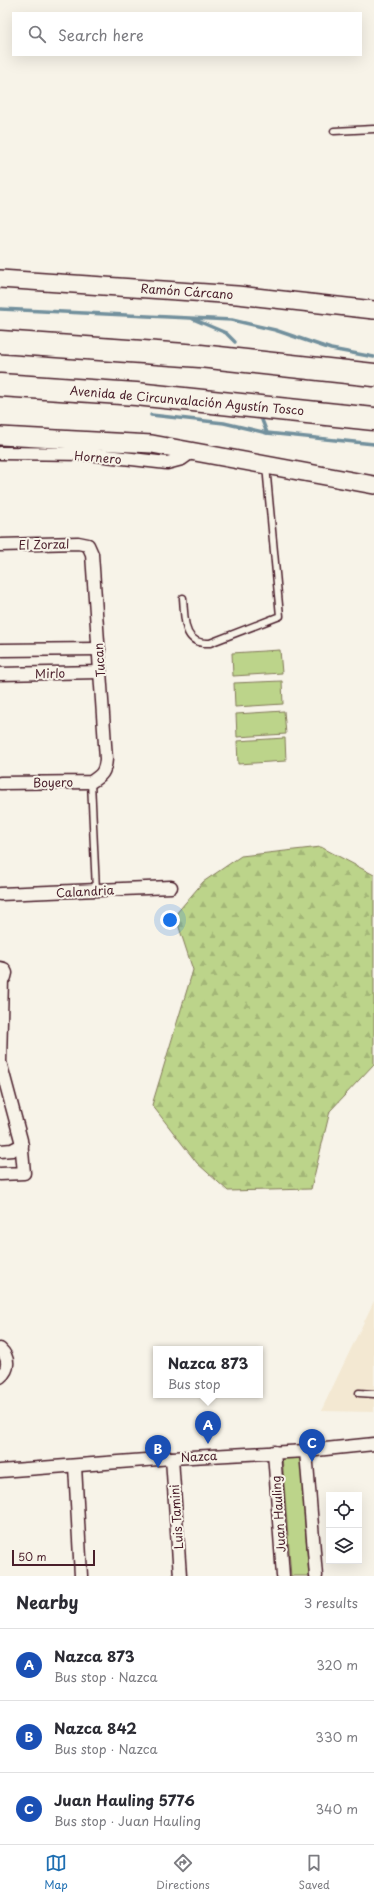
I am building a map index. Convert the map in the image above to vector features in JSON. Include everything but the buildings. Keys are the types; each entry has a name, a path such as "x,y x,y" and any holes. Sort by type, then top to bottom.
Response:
{"highway":[{"path":"0,342 139,351 374,375"},
{"name":"Avenida de Circunvalación Agustín Tosco","path":"0,385 136,394 374,419"}],"main road":[{"name":"Ramón Cárcano","path":"0,279 237,295 374,310"},
{"path":"3,436 152,444 374,484"}],"street":[{"name":"Hornero","path":"0,453 88,454 167,463 182,459 194,451"},
{"name":"El Zorzal","path":"0,545 78,543 88,545"},
{"name":"Tucan","path":"88,545 92,554 99,649 106,759 103,774"},
{"name":"Mirlo","path":"0,650 99,649"},
{"name":"Mirlo","path":"0,674 100,672"},
{"name":"Boyero","path":"0,783 91,782 103,774"},
{"name":"Calandria","path":"0,894 171,887"},
{"path":"0,1174 24,1172 22,1145 0,1062 1,975"},
{"path":"0,1151 12,1150 22,1145"},
{"path":"0,1349 5,1355 7,1365 6,1370 0,1377"},
{"name":"Nazca","path":"0,1471 374,1444"},
{"path":"306,1450 316,1576"},
{"name":"Juan Hauling","path":"274,1452 283,1576"},
{"name":"Luis Tamini","path":"172,1458 180,1576"},
{"path":"75,1466 81,1576"}],"lane":[{"path":"334,131 374,130"},
{"path":"183,598 188,632 191,639 199,644 210,643 280,616 266,464"},
{"path":"91,782 96,890"},
{"path":"359,1393 374,1394"}],"shaded area":[{"path":"374,1301 374,1412 321,1411"}],"green space":[{"path":"280,650 282,673 233,676 232,653"},
{"path":"282,681 283,704 235,707 234,683"},
{"path":"284,711 286,734 237,737 236,714"},
{"path":"285,738 286,761 238,764 237,741"},
{"path":"321,847 374,875 374,1064 330,1111 311,1189 228,1191 197,1163 152,1105 193,970 175,915 203,882 241,856"},
{"path":"300,1454 309,1576 291,1576 282,1455"}],"waterway":[{"path":"0,309 232,320 275,330 331,349 374,357"},
{"path":"193,319 226,333 235,342"},
{"path":"151,415 224,423 267,433 374,444"},
{"path":"262,420 267,433"}],"place":[{"name":"Nazca 873","path":"208,1444"},
{"name":"Juan Hauling 5776","path":"312,1462"},
{"name":"Nazca 842","path":"158,1468"}]}
